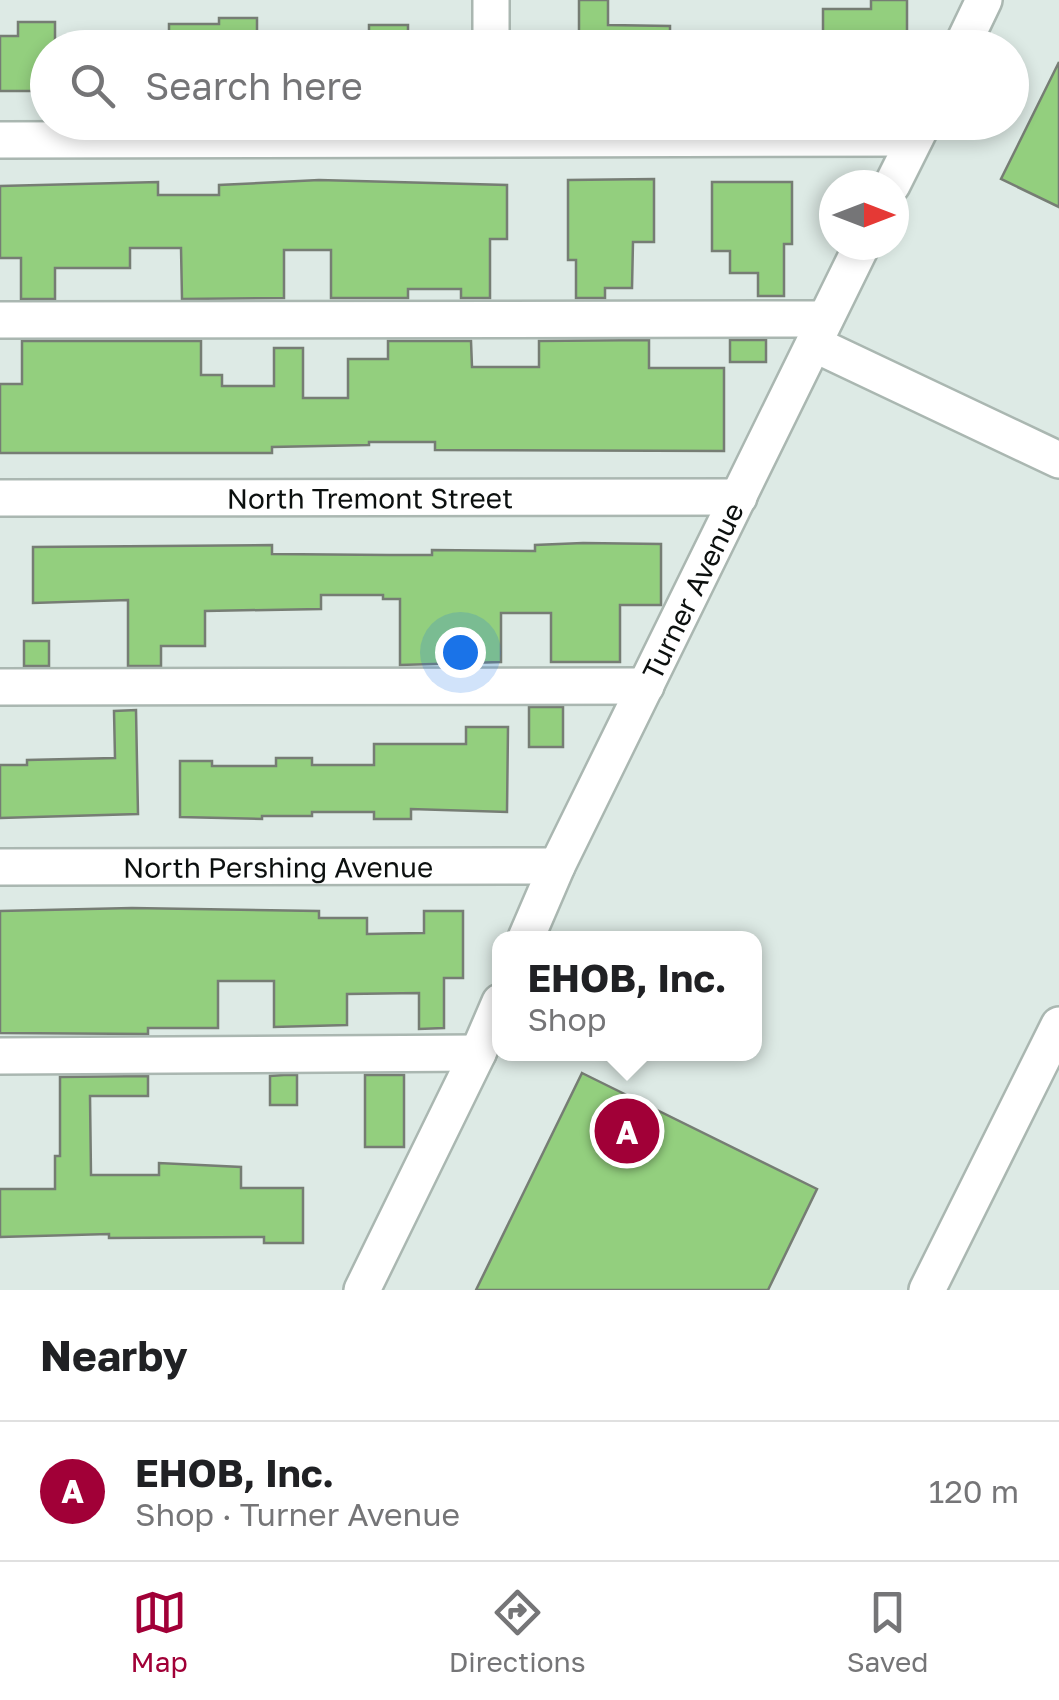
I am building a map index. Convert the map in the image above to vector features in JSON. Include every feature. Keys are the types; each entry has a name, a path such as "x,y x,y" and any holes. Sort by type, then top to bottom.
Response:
{"street":[{"path":"491,0 491,30"},
{"path":"969,30 984,0"},
{"path":"0,140 30,139"},
{"path":"899,170 914,140"},
{"name":"Turner Avenue","path":"529,931 557,866 855,260"},
{"path":"0,320 820,332 1059,460"},
{"name":"North Tremont Street","path":"0,498 739,497"},
{"path":"0,687 646,686"},
{"name":"North Pershing Avenue","path":"0,868 557,866"},
{"path":"362,1290 492,1020"},
{"path":"927,1290 1059,1025"},
{"path":"0,1056 478,1052"}],"building":[{"path":"579,0 608,0 608,25 670,26 670,30 579,30"},
{"path":"871,0 907,0 907,30 823,30 823,9 871,9"},
{"path":"219,18 257,18 257,30 169,30 169,24 219,24"},
{"path":"18,22 55,22 55,30 30,30 30,91 0,91 0,36 18,36"},
{"path":"369,25 408,25 408,30 369,30"},
{"path":"1059,62 1059,207 1001,179 1020,140 1029,140 1029,123"},
{"path":"654,179 654,242 633,242 632,288 605,288 605,298 576,298 576,260 568,260 568,180"},
{"path":"319,180 507,185 507,239 490,239 490,298 461,298 461,289 408,289 408,298 331,298 331,250 284,250 284,298 182,299 181,248 130,248 130,268 55,268 55,299 21,299 21,258 0,258 0,186 158,182 158,195 219,195 219,185"},
{"path":"712,182 792,182 792,244 784,244 784,296 758,296 758,273 730,273 730,251 712,251"},
{"path":"649,340 649,368 724,368 724,451 435,450 435,442 369,442 272,447 272,453 0,453 0,384 22,384 22,341 201,341 201,375 222,375 222,386 274,386 274,348 303,348 303,398 348,398 348,359 388,359 388,341 471,341 472,367 539,367 539,341"},
{"path":"730,340 766,340 766,362 730,362"},
{"path":"661,544 661,605 620,605 620,662 551,662 551,613 501,613 501,662 400,665 400,599 383,599 383,595 321,595 321,609 205,611 205,646 161,646 161,666 128,666 128,600 33,603 33,547 272,545 272,554 432,555 432,550 535,551 535,545"},
{"path":"24,641 49,641 49,666 24,666"},
{"path":"529,707 563,707 563,747 529,747"},
{"path":"136,710 138,814 0,818 0,765 27,765 27,760 115,758 114,711"},
{"path":"466,727 508,727 507,812 411,809 411,819 374,819 374,812 312,812 312,816 262,819 180,817 180,761 212,761 212,766 276,766 276,758 312,758 312,765 374,765 374,744 466,744"},
{"path":"0,911 319,911 319,918 367,918 367,934 424,933 424,911 463,911 463,978 444,978 444,1028 419,1029 419,993 347,994 347,1025 274,1027 274,981 218,981 218,1028 148,1028 148,1034 0,1033"},
{"path":"582,1073 817,1189 768,1290 476,1290"},
{"path":"297,1075 297,1105 270,1105 270,1076"},
{"path":"365,1075 404,1075 404,1147 365,1147"},
{"path":"148,1076 148,1096 90,1096 91,1175 159,1175 159,1163 241,1167 241,1188 303,1188 303,1243 264,1243 264,1237 0,1237 0,1189 55,1189 55,1156 60,1156 60,1077"}],"place":[{"name":"EHOB, Inc.","path":"627,1131"}]}
